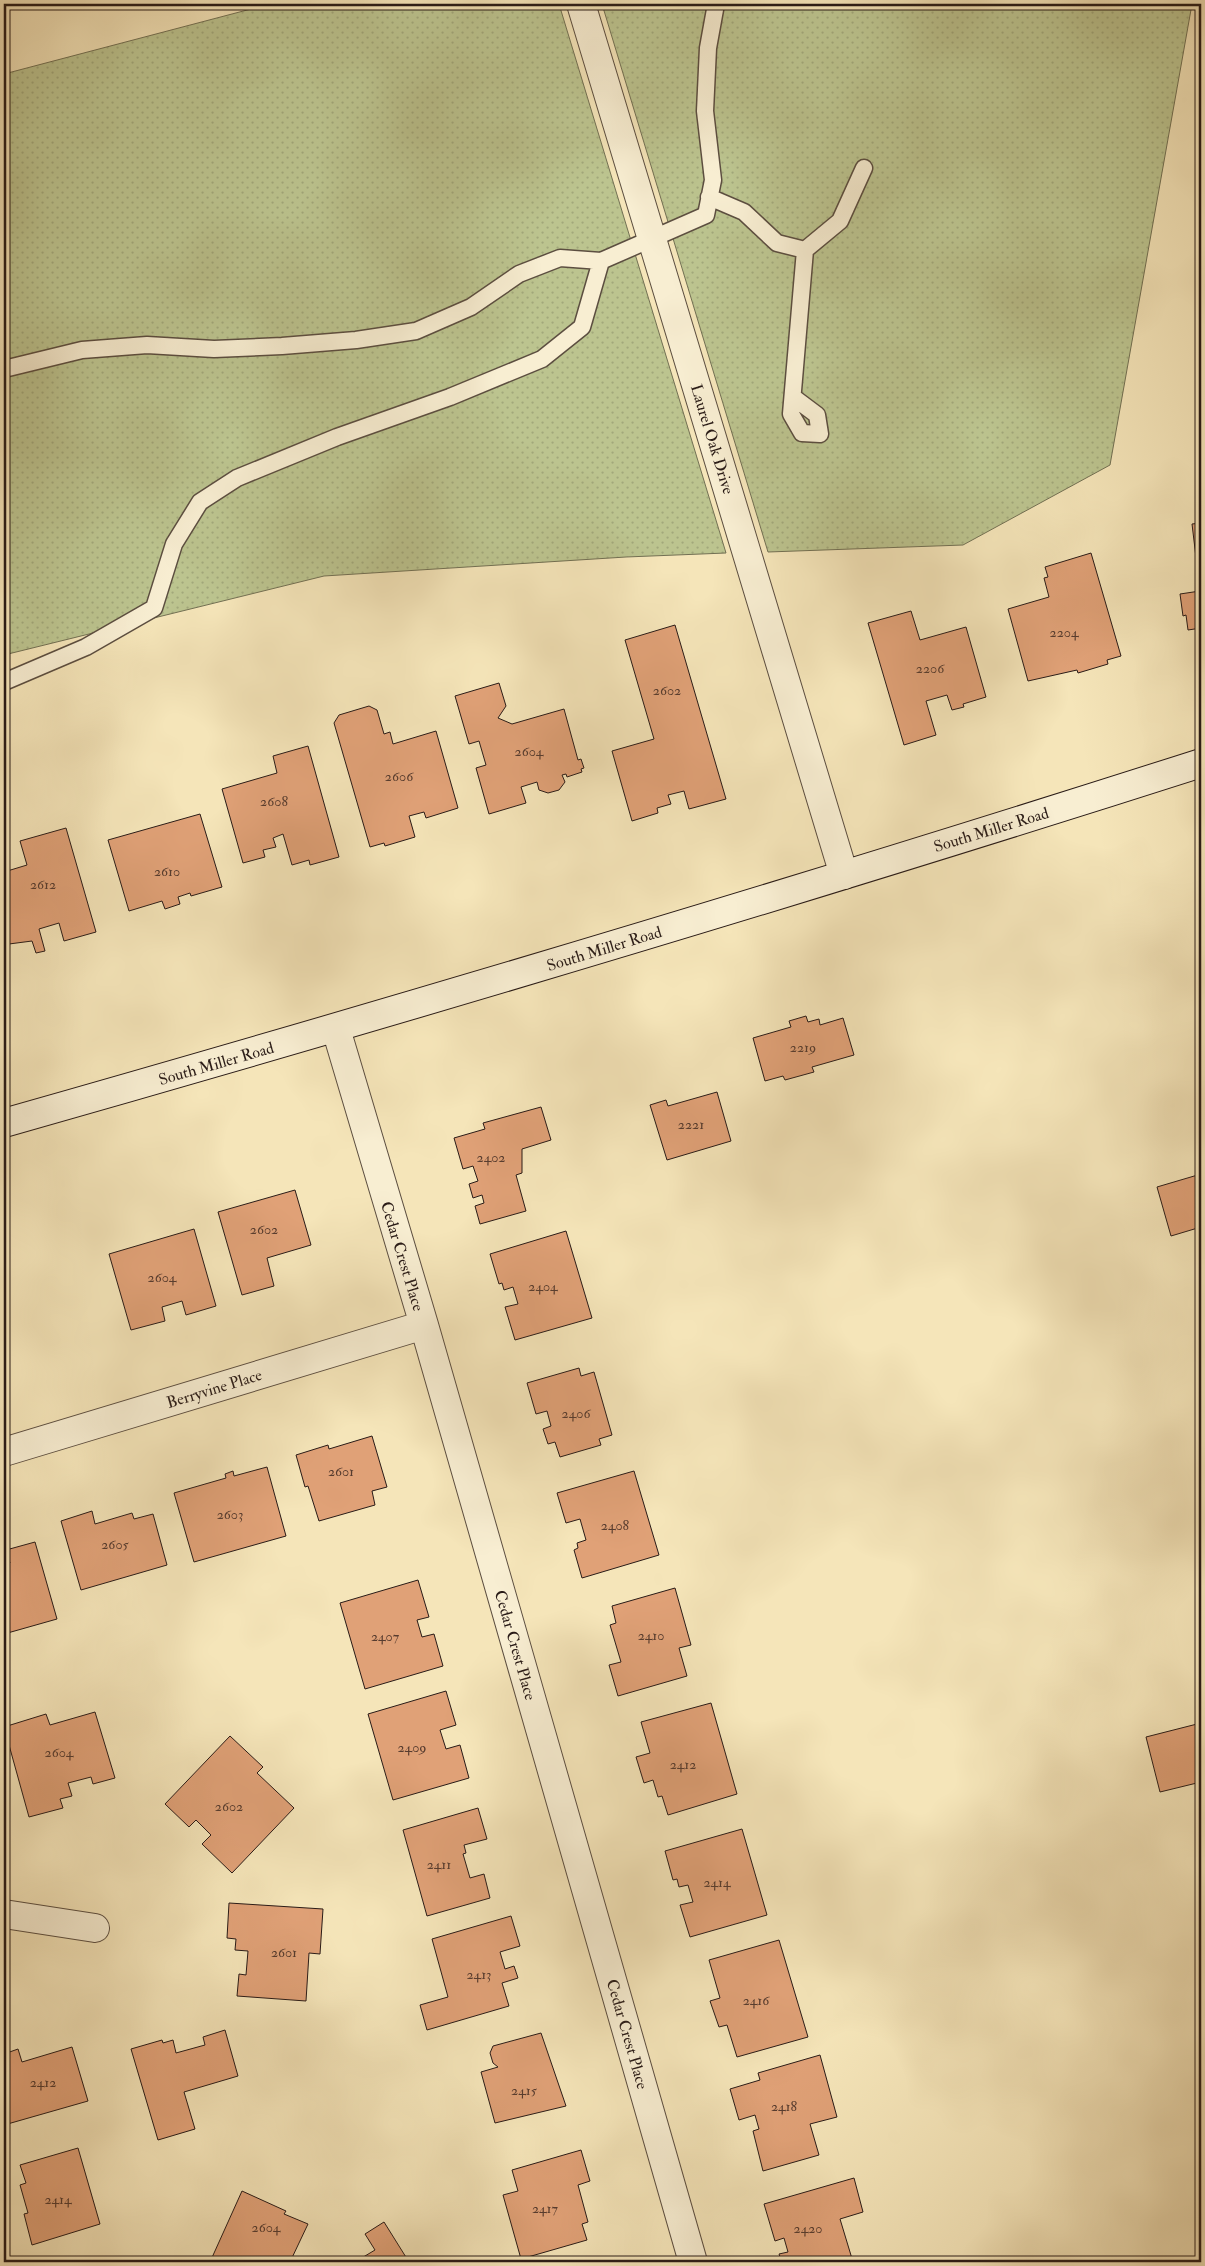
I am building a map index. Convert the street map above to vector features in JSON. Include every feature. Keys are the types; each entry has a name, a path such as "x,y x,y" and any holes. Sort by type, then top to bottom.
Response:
{"street":[{"name":"Laurel Oak Drive","path":"581,4 844,875"},
{"name":"South Miller Road","path":"4,1123 336,1029 844,875 1201,763"},
{"name":"Cedar Crest Place","path":"336,1029 424,1325 693,2262"},
{"name":"Berryvine Place","path":"4,1452 424,1325"},
{"path":"4,1914 95,1928"}],"lane":[{"path":"4,370 82,350 147,345 214,349 282,346 356,340 416,331 471,307 519,274 560,258 601,262 706,215 713,180 705,111 708,48 716,4"},
{"path":"793,397 797,319 804,250 840,221 864,168"},
{"path":"709,197 744,212 776,243 804,250"},
{"path":"4,682 86,647 154,608 174,544 200,502 237,478 337,437 450,397 542,359 582,327 601,262"}],"green space":[{"path":"270,4 559,4 726,553 626,557 324,576 4,655 4,74"},
{"path":"602,4 1192,4 1110,465 963,545 768,552"}],"building":[{"path":"1201,523 1201,628 1188,630 1186,615 1183,616 1180,594 1200,591 1192,524"},
{"path":"1091,553 1121,656 1107,660 1108,664 1078,673 1077,670 1028,681 1008,609 1049,597 1044,578 1048,577 1045,567"},
{"path":"911,611 920,640 966,627 986,697 963,704 964,707 952,710 947,695 926,701 936,735 904,745 868,623"},
{"path":"675,625 726,799 689,809 684,791 668,795 671,804 657,808 658,813 632,821 612,751 654,739 625,640"},
{"path":"499,683 506,706 498,718 512,724 564,709 578,760 581,759 584,768 581,769 582,772 567,777 566,774 562,775 565,782 559,790 548,793 539,790 537,782 521,787 526,803 489,814 476,768 486,765 479,741 469,744 455,696"},
{"path":"369,706 377,710 384,734 390,732 393,744 436,731 458,808 426,818 424,812 409,816 415,837 385,846 384,843 370,847 334,723 339,715"},
{"path":"308,746 339,857 310,865 309,860 292,865 283,834 273,838 276,847 263,850 265,857 243,863 222,789 277,773 273,756"},
{"path":"200,814 222,887 191,896 190,893 178,897 180,904 165,909 162,901 129,911 108,840"},
{"path":"66,828 96,932 64,941 59,923 39,929 45,951 36,953 32,941 9,944 4,928 4,872 27,865 20,841"},
{"path":"806,1016 808,1022 819,1019 820,1025 843,1018 854,1055 812,1067 814,1072 785,1080 783,1076 765,1081 753,1038 791,1027 789,1021"},
{"path":"717,1092 731,1141 667,1160 650,1105 666,1100 668,1106"},
{"path":"541,1107 551,1140 522,1149 522,1173 516,1175 526,1211 480,1224 475,1206 484,1203 482,1195 473,1198 469,1184 478,1181 473,1166 463,1169 454,1138 485,1129 483,1123"},
{"path":"1201,1174 1201,1227 1171,1236 1157,1187"},
{"path":"295,1190 311,1245 267,1258 274,1286 242,1295 218,1212"},
{"path":"194,1229 216,1306 186,1315 182,1301 162,1307 165,1321 131,1330 109,1254"},
{"path":"566,1231 592,1318 515,1340 505,1307 518,1304 513,1287 504,1290 502,1283 499,1284 490,1254"},
{"path":"579,1368 581,1376 594,1372 612,1435 599,1439 601,1445 560,1457 555,1442 548,1444 543,1429 551,1426 547,1411 536,1414 527,1383"},
{"path":"372,1436 387,1487 372,1491 375,1505 319,1521 308,1486 305,1487 296,1455 328,1445 329,1449"},
{"path":"267,1467 286,1536 194,1562 174,1493 226,1478 225,1474 233,1471 234,1476"},
{"path":"634,1471 659,1555 582,1578 574,1550 578,1548 577,1543 586,1540 580,1519 566,1523 557,1493"},
{"path":"92,1511 95,1524 132,1513 134,1519 153,1514 167,1565 81,1590 61,1521"},
{"path":"35,1542 57,1619 4,1634 4,1565 10,1563 6,1550"},
{"path":"418,1580 429,1617 417,1620 422,1637 434,1634 443,1666 365,1689 340,1603"},
{"path":"675,1588 691,1645 679,1648 687,1676 618,1696 609,1665 621,1662 610,1625 616,1623 612,1606"},
{"path":"446,1691 456,1725 440,1730 446,1749 460,1745 469,1778 393,1800 368,1714"},
{"path":"711,1703 737,1794 668,1815 662,1796 658,1797 653,1780 644,1783 636,1757 650,1753 641,1722"},
{"path":"95,1712 115,1778 93,1784 91,1777 68,1783 72,1796 60,1799 63,1808 29,1817 4,1727 46,1714 50,1725"},
{"path":"1201,1723 1201,1782 1160,1792 1146,1737"},
{"path":"230,1736 263,1767 257,1773 294,1808 232,1873 202,1844 211,1835 196,1820 189,1827 165,1804"},
{"path":"478,1808 487,1839 464,1845 466,1853 463,1854 470,1878 484,1874 490,1898 427,1916 403,1830"},
{"path":"742,1829 767,1915 690,1937 680,1905 693,1902 688,1885 679,1887 677,1879 673,1880 665,1851"},
{"path":"229,1903 323,1909 320,1954 309,1953 306,2001 237,1996 239,1974 246,1975 248,1951 235,1950 236,1939 227,1938"},
{"path":"511,1916 520,1946 500,1952 505,1969 514,1966 518,1978 502,1983 509,2006 427,2030 420,2005 448,1997 432,1939"},
{"path":"779,1940 808,2037 737,2057 727,2025 719,2027 710,2001 720,1998 709,1960"},
{"path":"225,2030 238,2076 184,2092 195,2129 158,2140 131,2049 162,2040 163,2043 173,2040 176,2053 205,2045 203,2037"},
{"path":"541,2033 566,2106 495,2123 481,2072 498,2067 493,2063 490,2053 493,2046"},
{"path":"72,2047 88,2101 4,2125 4,2054 18,2049 22,2062"},
{"path":"820,2055 837,2117 810,2124 819,2155 763,2171 753,2131 759,2129 755,2115 739,2120 730,2089 760,2080 758,2073"},
{"path":"78,2148 100,2224 32,2245 24,2214 28,2213 20,2185 26,2183 20,2165"},
{"path":"581,2150 590,2181 578,2185 588,2222 582,2224 587,2240 521,2259 503,2195 518,2191 512,2170"},
{"path":"854,2178 863,2212 840,2219 853,2262 782,2262 779,2254 788,2252 784,2238 775,2241 764,2204"},
{"path":"242,2191 286,2211 284,2214 308,2224 290,2262 210,2262"},
{"path":"384,2222 409,2262 355,2262 375,2250 365,2234"}]}
